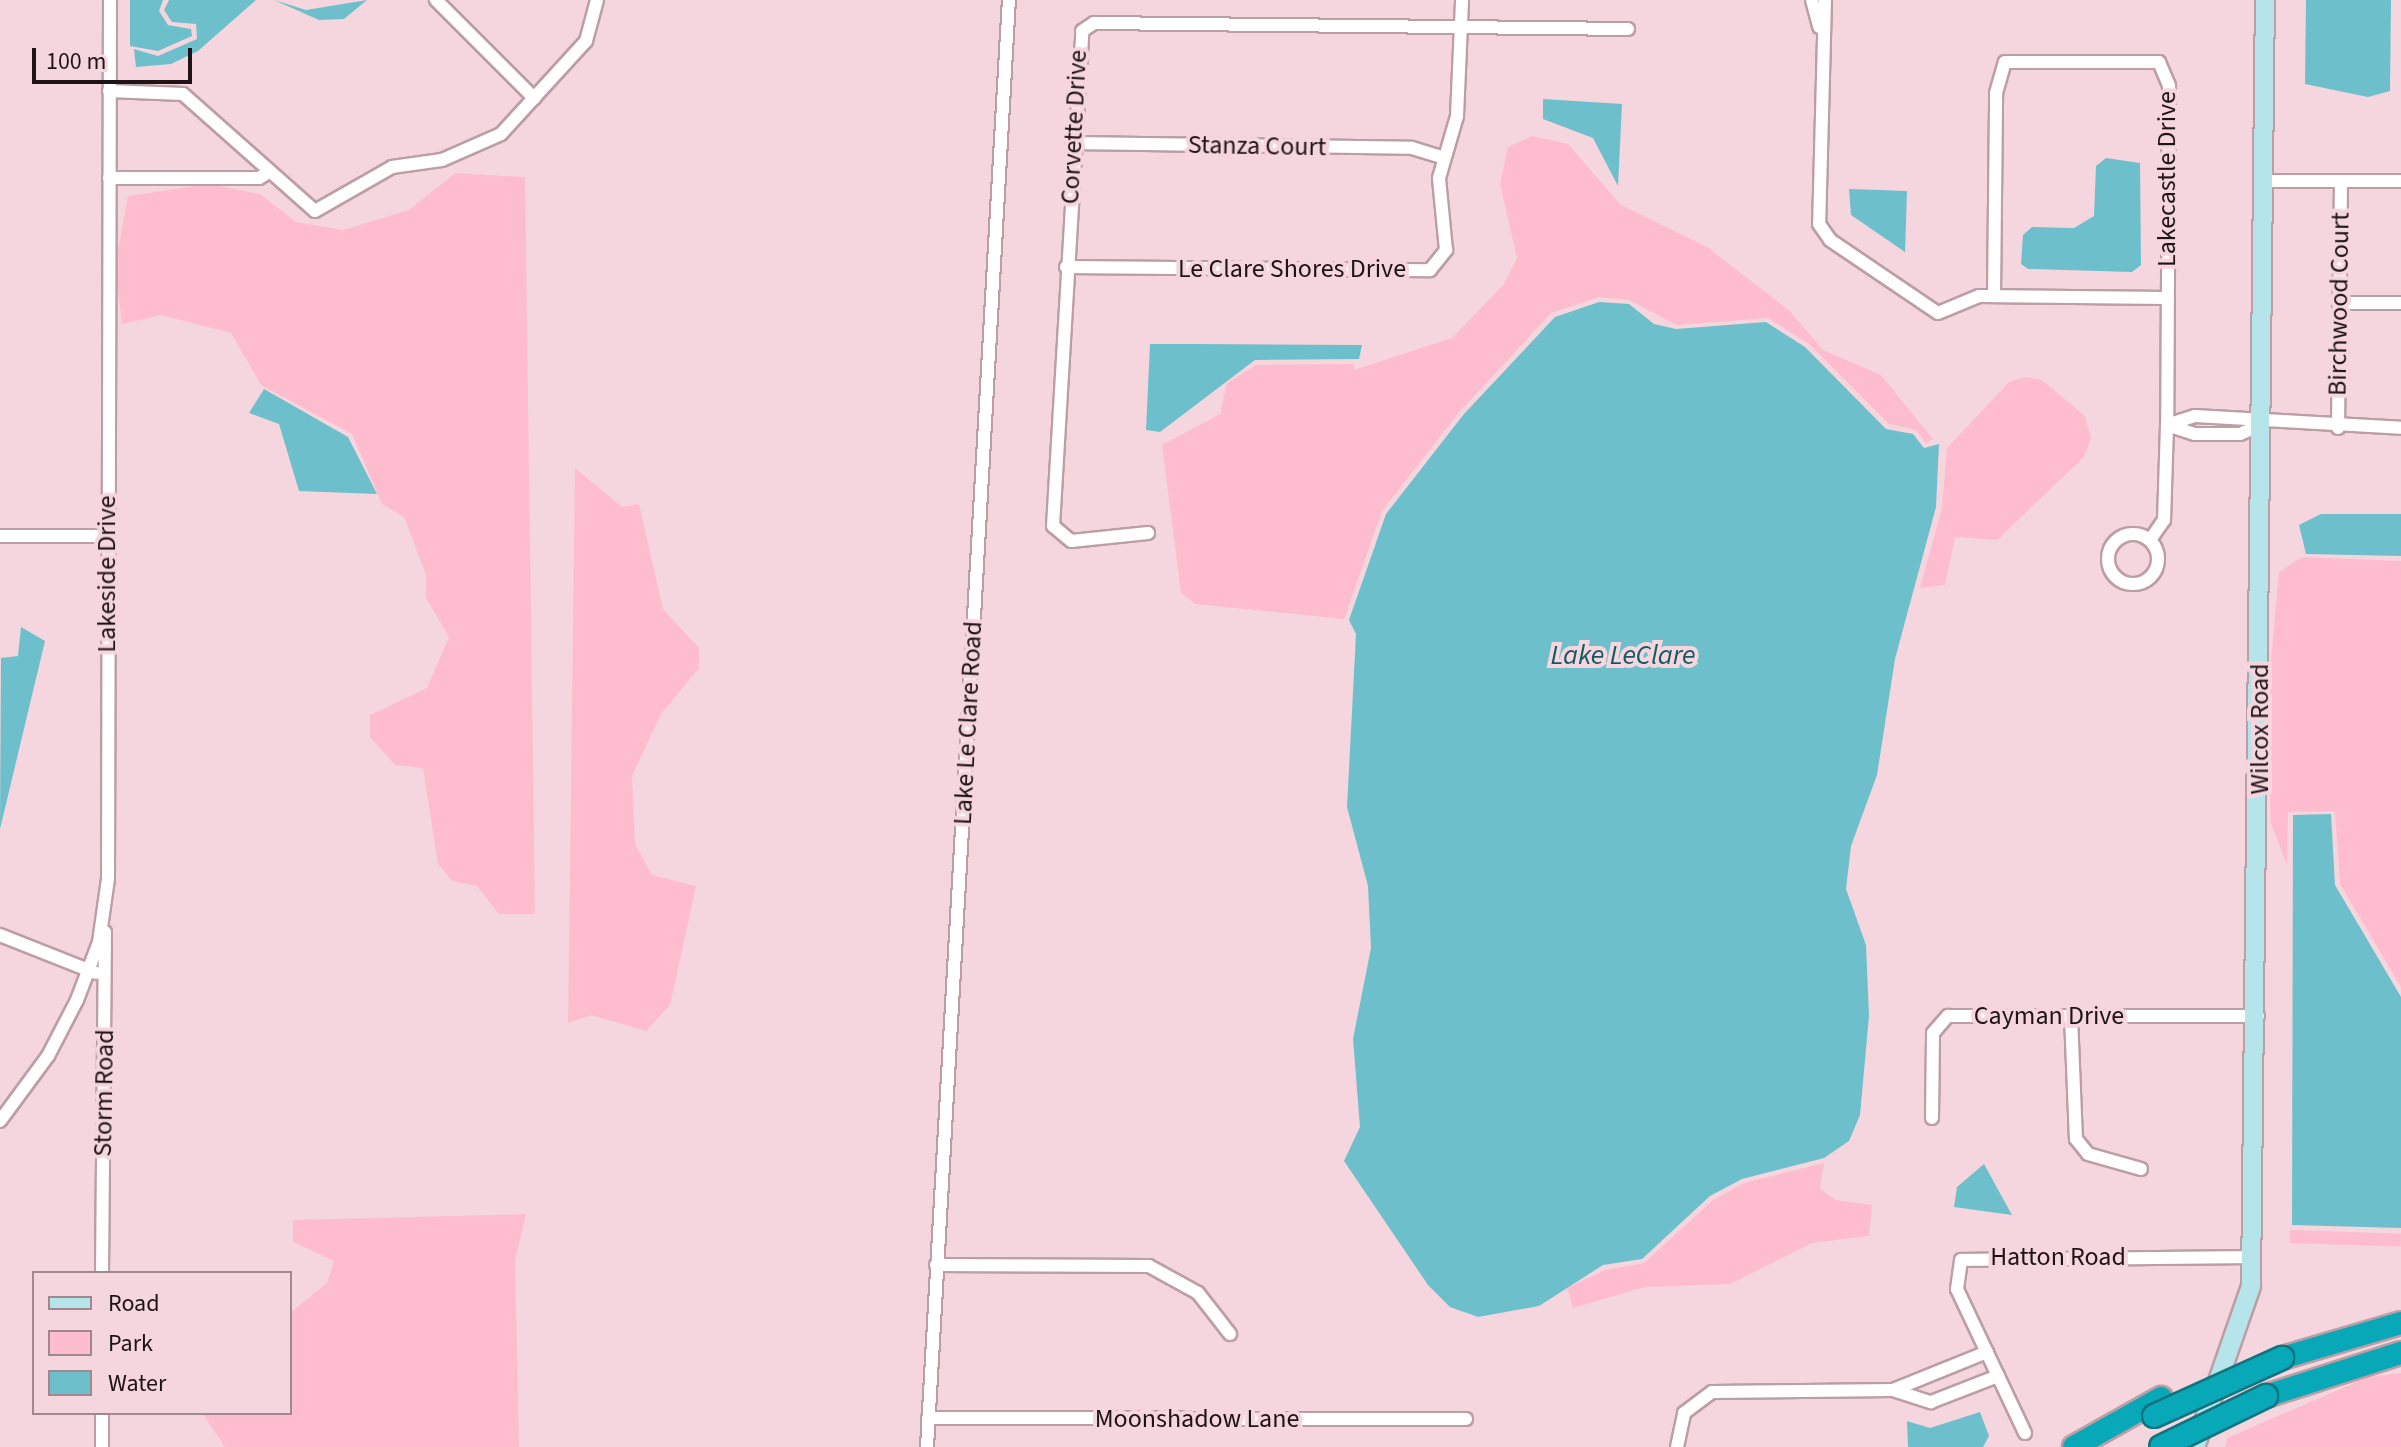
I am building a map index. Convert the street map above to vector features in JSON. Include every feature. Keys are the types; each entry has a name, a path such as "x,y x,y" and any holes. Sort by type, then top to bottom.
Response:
{"highway":[{"path":"2074,1447 2285,1350 2401,1311"},
{"path":"2285,1350 2401,1323"},
{"path":"2161,1447 2266,1396 2401,1353"},
{"path":"2099,1447 2158,1407"}],"street":[{"name":"Lakeside Drive","path":"0,1121 48,1056 90,969 104,914 110,0"},
{"path":"436,0 534,98"},
{"path":"109,91 183,94 305,207 323,209 392,167 490,142 587,39 597,0"},
{"name":"Lake Le Clare Road","path":"927,1447 1009,0"},
{"name":"Le Clare Shores Drive","path":"1066,267 1430,270 1446,250 1441,157 1457,116 1462,0"},
{"path":"1812,0 1820,30"},
{"path":"1825,0 1820,30 1823,233 1929,311 1994,296 2166,298"},
{"name":"Wilcox Road","path":"2195,1447 2247,1314 2251,1257 2258,1016 2265,0"},
{"name":"Corvette Drive","path":"1148,533 1071,541 1053,526 1076,43 1094,23 1628,29"},
{"name":"Lakecastle Drive","path":"1994,296 1996,93 2005,62 2147,58 2159,62 2169,86 2167,425 2164,520 2150,540"},
{"name":"Stanza Court","path":"1072,143 1412,148 1441,157"},
{"path":"109,178 259,178 269,172"},
{"path":"2264,181 2401,181"},
{"name":"Birchwood Court","path":"2338,428 2341,181"},
{"path":"2339,303 2401,303"},
{"path":"2167,425 2195,434 2240,434 2262,424 2401,428"},
{"name":"Lakecastle Drive","path":"2126,535 2150,540 2157,562 2150,577 2136,584 2114,575 2113,544 2126,535"},
{"path":"0,536 106,536"},
{"name":"Storm Road","path":"102,1271 104,914"},
{"path":"0,935 90,969 106,979"},
{"name":"Cayman Drive","path":"1932,1118 1938,1022 1948,1016 2258,1016"},
{"path":"2071,1016 2076,1139 2088,1154 2141,1169"},
{"name":"Hatton Road","path":"2025,1433 1955,1280 1956,1266 1969,1256 2251,1257"},
{"path":"936,1265 1149,1266 1198,1293 1230,1334"},
{"path":"1677,1447 1684,1413 1712,1392 1893,1390 1987,1352"},
{"path":"1943,1372 1950,1395"},
{"path":"1893,1390 1925,1403 1998,1376"},
{"path":"102,1415 102,1447"},
{"name":"Moonshadow Lane","path":"928,1418 1466,1419"}],"green space":[{"path":"1532,136 1568,144 1621,205 1707,247 1790,311 1823,350 1881,375 1933,439 1926,443 1916,430 1889,424 1809,344 1768,318 1677,325 1629,300 1599,297 1551,313 1460,411 1382,511 1344,619 1195,604 1181,593 1162,445 1220,414 1227,383 1256,365 1354,364 1354,370 1452,338 1504,284 1517,258 1500,184 1508,147"},
{"path":"455,173 525,177 535,914 499,914 477,886 452,881 438,864 423,768 395,765 370,737 370,715 427,688 449,637 426,598 426,575 404,517 382,504 352,434 261,385 231,333 161,315 122,324 115,267 128,196 209,184 260,194 296,222 343,230 409,210"},
{"path":"2025,377 2042,380 2085,416 2091,438 2084,457 1997,540 1955,537 1945,585 1920,588 1942,508 1947,448 2009,382"},
{"path":"575,468 622,507 639,504 663,609 699,648 699,668 661,714 632,776 635,844 652,875 696,886 670,1005 646,1031 591,1015 568,1023"},
{"path":"2302,557 2401,561 2401,987 2340,884 2335,811 2288,812 2287,865 2271,824 2267,705 2279,572"},
{"path":"1824,1163 1820,1189 1836,1200 1872,1205 1869,1236 1812,1243 1730,1284 1645,1287 1573,1308 1567,1288 1605,1270 1644,1263 1713,1200 1744,1183"},
{"path":"526,1214 515,1260 519,1447 225,1447 203,1415 292,1415 292,1311 327,1283 334,1261 293,1242 293,1220"},
{"path":"2290,1230 2401,1234 2400,1247 2290,1243"},
{"path":"2401,1373 2401,1447 2225,1447 2227,1438 2368,1377"}],"water":[{"path":"130,0 163,0 159,11 168,25 191,29 192,36 158,51 130,46"},
{"path":"169,0 256,0 198,51 171,64 136,67 134,49 158,56 197,39 196,24 172,22 164,10"},
{"path":"274,0 306,10 367,0 344,19 319,20"},
{"path":"2306,0 2391,0 2390,91 2368,97 2305,84"},
{"path":"1543,99 1622,104 1618,186 1593,138 1543,119"},
{"path":"2106,158 2140,163 2141,265 2132,272 2028,269 2021,264 2023,235 2032,227 2074,228 2094,216 2096,166"},
{"path":"1849,189 1907,191 1905,252 1851,215"},
{"name":"Lake LeClare","path":"1599,302 1629,304 1654,324 1676,329 1766,322 1805,347 1886,429 1913,434 1924,448 1939,444 1936,507 1895,659 1877,775 1851,846 1846,889 1866,945 1869,1016 1860,1115 1849,1141 1824,1158 1742,1179 1710,1196 1642,1259 1603,1265 1539,1306 1478,1317 1450,1307 1428,1285 1344,1161 1360,1127 1353,1039 1371,948 1368,886 1347,807 1356,634 1349,620 1386,514 1464,414 1555,317"},
{"path":"1150,344 1362,345 1359,359 1255,360 1160,432 1146,430"},
{"path":"264,389 348,437 377,494 299,491 279,424 249,413"},
{"path":"2321,514 2401,514 2401,556 2306,554 2299,525"},
{"path":"21,627 45,641 0,829 1,658 18,656"},
{"path":"2331,814 2335,885 2401,997 2401,1228 2292,1225 2293,815"},
{"path":"1984,1164 2012,1215 1954,1207 1957,1187"},
{"path":"1980,1412 1989,1436 1983,1447 1908,1447 1907,1421 1930,1428"}]}
